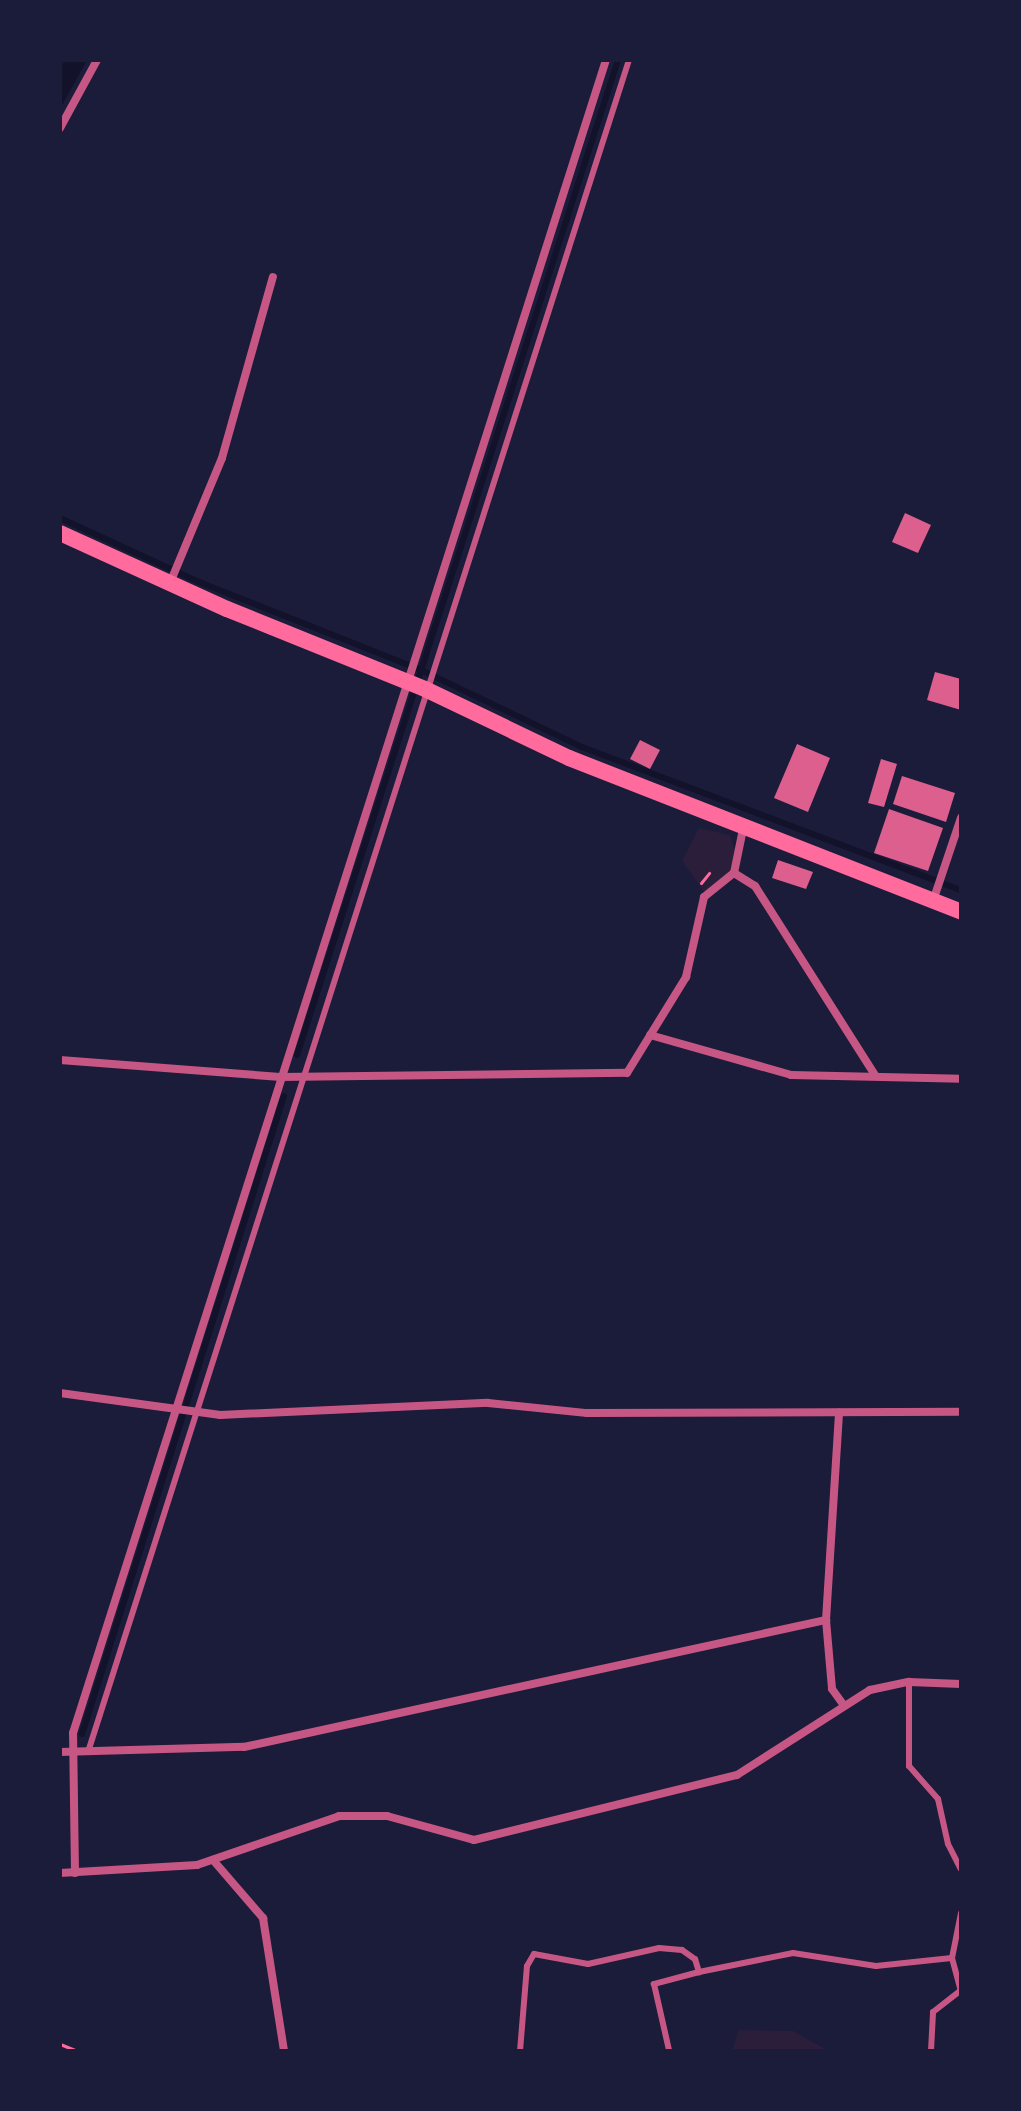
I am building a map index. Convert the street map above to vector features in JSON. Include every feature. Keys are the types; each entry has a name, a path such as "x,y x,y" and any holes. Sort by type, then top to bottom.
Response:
{"main road":[{"path":"60,533 170,584 415,684 569,758 743,829 961,912"}],"street":[{"path":"60,128 97,60"},
{"path":"75,1873 65,1752 280,1077 415,684 606,60"},
{"path":"170,584 222,458 273,277"},
{"path":"933,902 961,818"},
{"path":"60,1060 280,1077 627,1073 686,977 704,897 734,873 743,829"},
{"path":"734,873 755,886 875,1075"},
{"path":"650,1035 791,1075 961,1079"},
{"path":"60,1393 192,1413 488,1403 587,1413 961,1412"},
{"path":"839,1412 826,1620 832,1689 842,1703"},
{"path":"65,1752 244,1747 826,1620"},
{"path":"60,1873 197,1865 339,1816 387,1816 474,1840 722,1779 762,1763 842,1703 870,1690 909,1682 961,1684"},
{"path":"213,1860 263,1918 284,2051"}],"lane":[{"path":"88,1753 192,1413 302,1077 415,684 629,60"},
{"path":"909,1682 909,1766 938,1799 948,1844 961,1869"},
{"path":"931,2051 933,2012 960,1991 952,1958 961,1913"},
{"path":"520,2051 527,1966 534,1954 588,1964 638,1949 682,1950 695,1959 699,1972"},
{"path":"669,2050 654,1984 793,1953 876,1966 952,1958"}],"path":[{"path":"60,2044 77,2051"}],"shaded area":[{"path":"65,60 87,60 60,109 60,69"},
{"path":"699,828 730,835 736,853 732,871 705,893 682,861"},
{"path":"739,2030 793,2031 829,2051 732,2051"}],"building":[{"path":"905,513 931,525 918,553 892,542"},
{"path":"935,672 961,679 961,710 927,700"},
{"path":"640,740 660,750 650,769 630,759"},
{"path":"797,744 830,758 808,812 774,798"},
{"path":"881,759 897,764 884,807 868,803"},
{"path":"902,776 955,793 946,822 893,804"},
{"path":"889,809 943,828 928,871 874,853"},
{"path":"778,860 813,872 806,889 772,878"}],"waterway":[{"path":"297,1055 618,60"},
{"path":"60,518 199,582 419,669 582,747 961,890"},
{"path":"82,1734 284,1096"}]}
